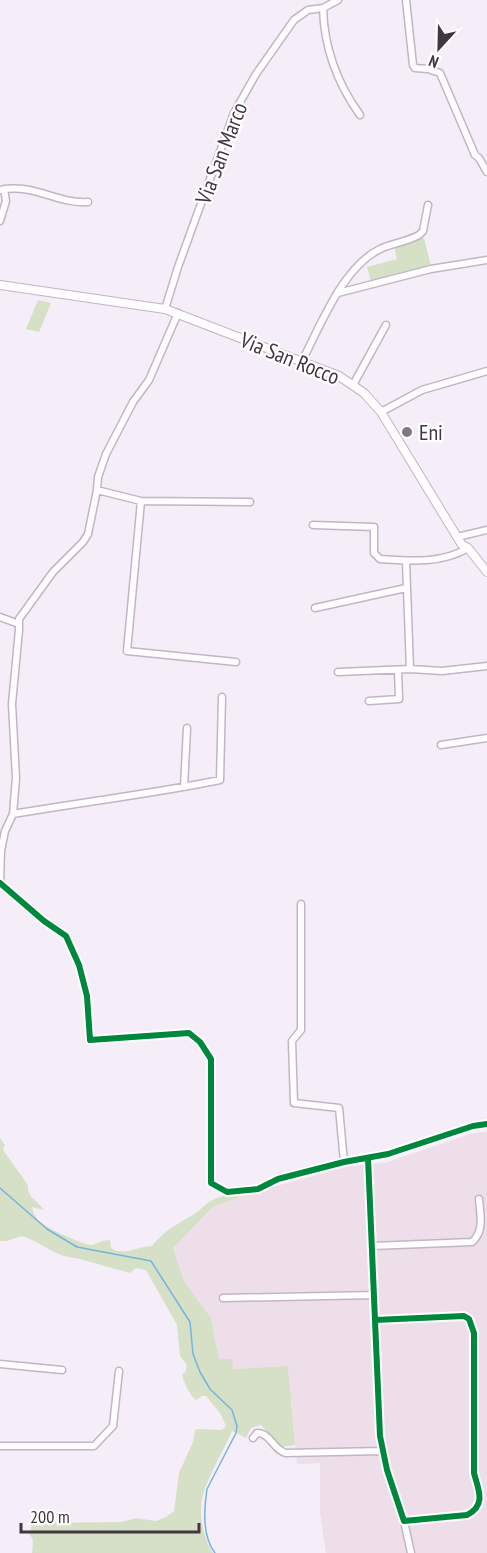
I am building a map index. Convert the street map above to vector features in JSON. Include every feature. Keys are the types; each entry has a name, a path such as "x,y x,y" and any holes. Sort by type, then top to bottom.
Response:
{"street":[{"name":"Via San Marco","path":"165,309 234,113 256,74 294,20 308,10 323,8 338,0"},
{"path":"406,0 413,65 418,69 440,73 475,155 487,172"},
{"path":"323,8 323,22 338,79 360,115"},
{"path":"478,158 487,154"},
{"path":"0,221 6,201 2,190 27,188 72,202 88,202"},
{"path":"302,361 354,268 380,249 419,235 423,231 428,205"},
{"path":"338,293 431,269 487,260"},
{"name":"Via San Rocco","path":"0,285 165,309 330,372 353,385 381,412 462,545 468,548 487,572"},
{"path":"178,313 149,380 133,402 106,454 98,477 98,490 88,534 53,572 19,619 12,704 16,778 13,814 2,835 0,883 44,921 66,936 79,965 87,996 90,1040 189,1033 200,1042 211,1059 211,1183 227,1192 258,1189 278,1179 344,1162 388,1154 473,1126 487,1124"},
{"path":"353,385 386,325"},
{"path":"381,412 422,390 487,371"},
{"path":"98,490 141,501 250,502"},
{"path":"141,501 128,651 236,662"},
{"path":"313,525 374,527 374,547 377,557 406,561 453,556 468,548"},
{"path":"457,537 487,530"},
{"path":"406,561 410,669"},
{"path":"315,608 406,588"},
{"path":"0,617 19,624"},
{"path":"338,672 410,669 441,671 487,666"},
{"path":"369,701 399,699 398,670"},
{"path":"13,814 220,780 222,697"},
{"path":"184,787 187,728"},
{"path":"441,745 487,738"},
{"path":"301,904 301,1030 292,1041 294,1103 339,1108 344,1162"},
{"path":"368,1158 382,1451 404,1521 411,1553"},
{"path":"372,1246 472,1242 481,1225 479,1199"},
{"path":"223,1298 374,1295"},
{"path":"375,1320 464,1317 469,1319 474,1333 474,1473 482,1489 479,1506 474,1513 467,1515 404,1521"},
{"path":"0,1365 62,1370"},
{"path":"0,1446 94,1446 113,1426 119,1371"},
{"path":"254,1438 257,1433 265,1435 278,1451 286,1453 382,1451"}],"shaded area":[{"path":"487,1132 487,1553 326,1553 320,1513 320,1463 297,1464 288,1366 232,1369 219,1359 211,1318 184,1281 173,1248 213,1207 247,1194 350,1166 385,1163 474,1133"}],"green space":[{"path":"424,238 431,266 371,281 367,267 397,259 394,246"},
{"path":"38,300 51,303 39,332 26,329"},
{"path":"0,1138 5,1145 3,1150 28,1185 29,1193 44,1210 32,1207 36,1218 51,1229 91,1245 110,1240 111,1248 121,1251 152,1246 167,1231 211,1201 229,1194 247,1194 213,1207 173,1248 184,1281 211,1318 219,1359 232,1359 233,1369 288,1366 295,1445 280,1447 261,1425 251,1428 246,1438 232,1431 203,1495 202,1525 213,1553 32,1553 33,1540 29,1533 33,1523 122,1522 136,1518 156,1521 166,1517 174,1511 179,1473 193,1442 195,1430 222,1430 226,1426 220,1413 206,1396 196,1400 187,1388 182,1374 185,1373 187,1365 180,1356 177,1325 146,1270 136,1268 130,1273 68,1257 22,1236 0,1241"}],"waterway":[{"path":"0,1188 47,1229 77,1247 151,1261 190,1322 193,1354 200,1372 210,1389 232,1410 237,1426 236,1433 207,1489 206,1531 215,1553"}],"cycle path":[{"path":"0,883 44,921 66,936 79,965 87,996 90,1040 189,1033 200,1042 211,1059 211,1183 227,1192 258,1189 278,1179 344,1162 388,1154 473,1126 487,1124"},
{"path":"368,1158 380,1436 387,1470 404,1521 467,1515 479,1502 479,1491 474,1473 474,1333 469,1319 464,1316 375,1320"}],"place":[{"name":"Eni","path":"407,432"}]}
